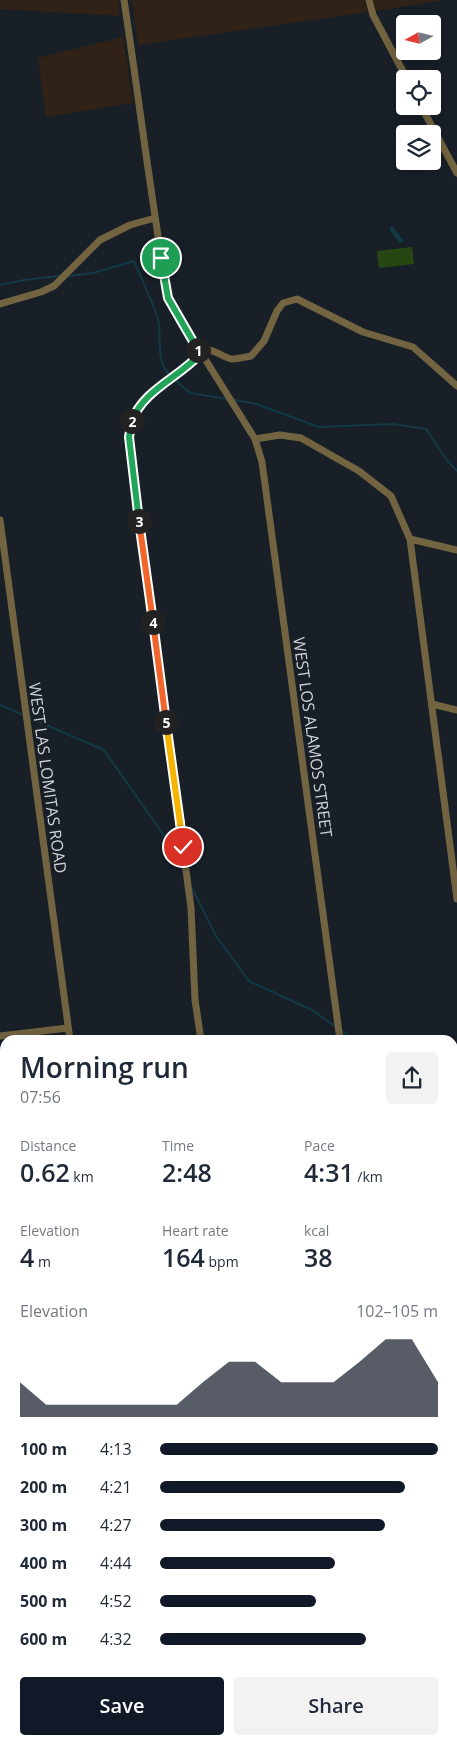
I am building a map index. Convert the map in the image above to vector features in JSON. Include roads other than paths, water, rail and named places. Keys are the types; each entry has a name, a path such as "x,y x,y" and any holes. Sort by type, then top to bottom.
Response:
{"street":[{"path":"0,304 47,290 54,286 100,240 130,226 155,218 138,91 131,54 132,44 124,0"},
{"path":"369,0 373,15 402,70"},
{"path":"426,115 457,173"},
{"name":"WEST LOS ALAMOS STREET","path":"155,218 168,298 200,354 255,439 263,471 339,1035"},
{"path":"200,1035 195,1000 191,908 129,437 134,414 140,404 192,364 200,354 210,350 231,359 251,356 264,340 283,302 297,299 363,332 413,347 457,386"},
{"path":"255,439 280,435 301,438 360,471 391,496 410,539 457,899"},
{"name":"WEST LAS LOMITAS ROAD","path":"0,520 69,1035"},
{"path":"410,539 457,550"},
{"path":"432,704 457,710"},
{"path":"8,1035 68,1028"}],"waterway":[{"path":"69,276 93,273 134,261 158,319 162,363 170,375"},
{"path":"0,285 59,276"},
{"path":"173,378 190,393 227,399"},
{"path":"235,400 256,404 319,427 393,424 426,429 446,459 457,471"},
{"path":"0,705 23,715"},
{"path":"30,718 104,750 165,837 183,871"},
{"path":"192,888 216,936 249,981 312,1010 336,1027"},
{"path":"342,1031 348,1035"}]}
